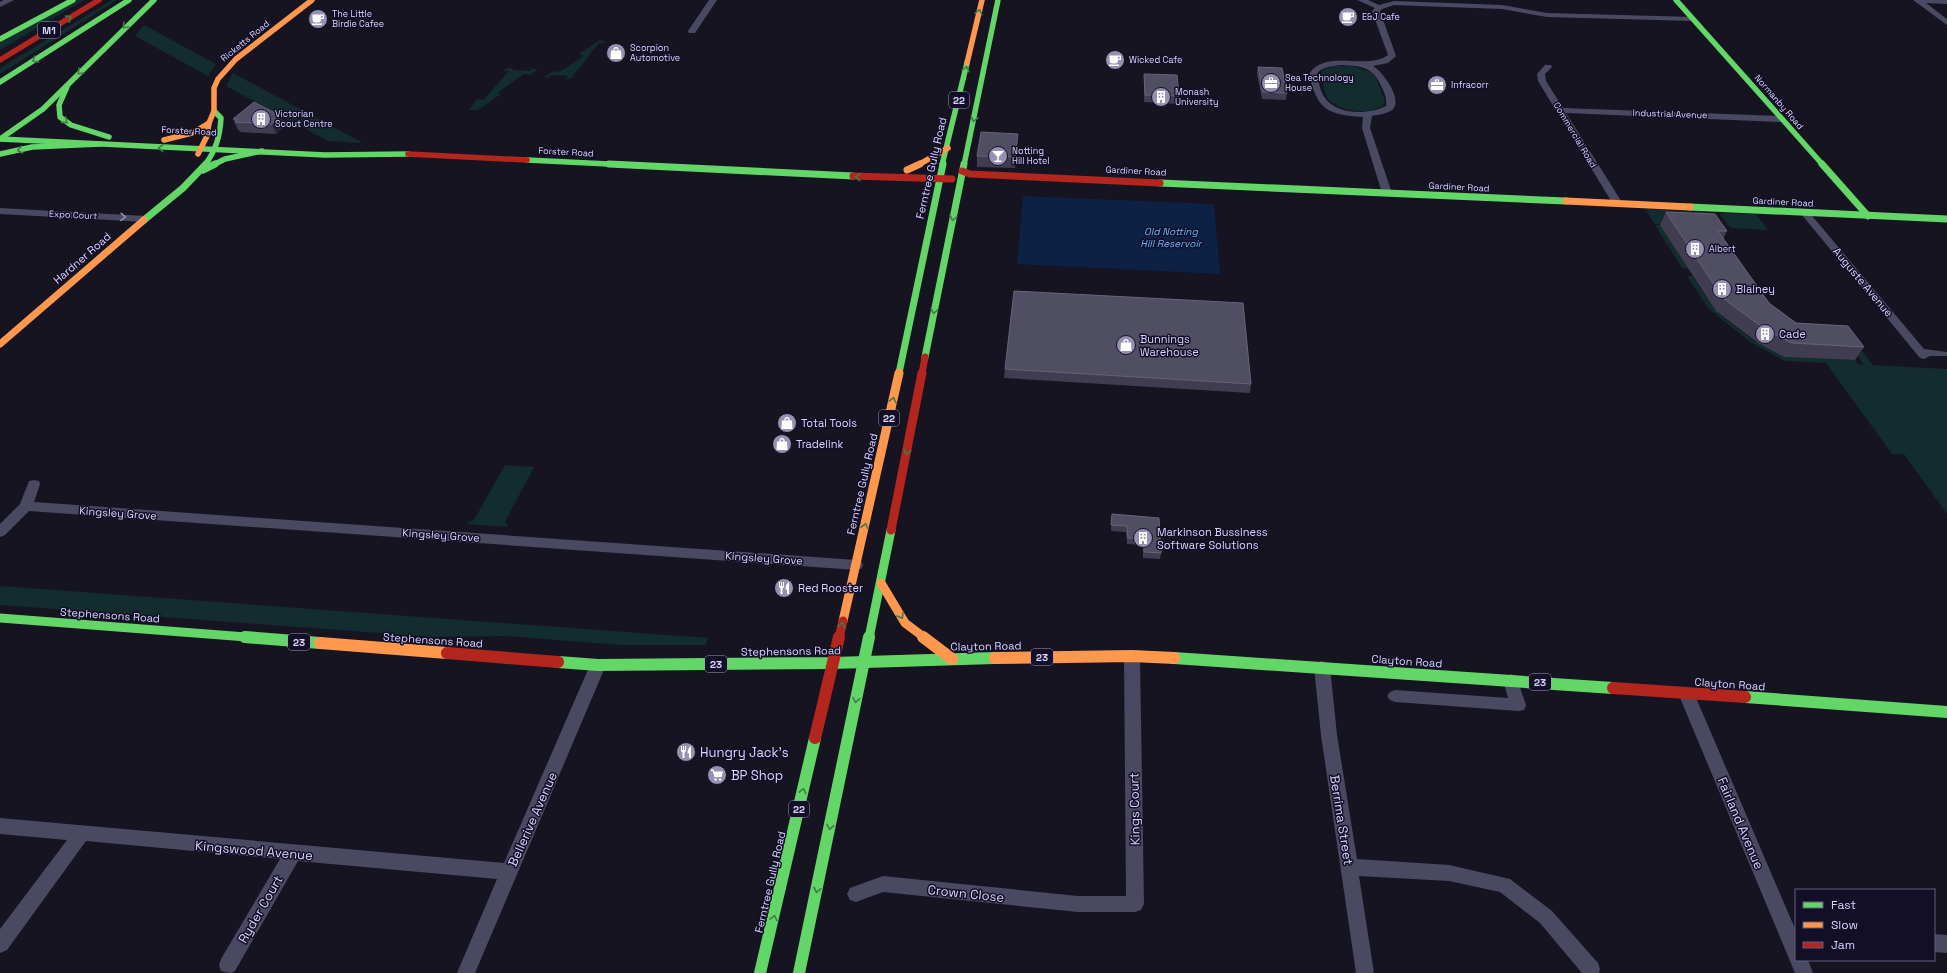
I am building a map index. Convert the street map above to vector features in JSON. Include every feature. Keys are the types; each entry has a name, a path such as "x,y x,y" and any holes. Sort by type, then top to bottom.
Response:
{"main road":[{"path":"0,39 73,0"},
{"name":"M1","path":"0,60 99,0"},
{"name":"M1","path":"0,82 129,0"},
{"path":"0,139 43,109 154,0"},
{"name":"Ricketts Road","path":"203,145 214,111 214,88 225,69 312,0"},
{"name":"Ferntree Gully Road","path":"799,973 903,471 931,272 936,197 940,174 948,148 982,0"},
{"name":"Ferntree Gully Road","path":"760,973 834,663 856,564 884,470 931,272 964,175 998,0"},
{"name":"Normanby Road","path":"1676,0 1868,216"},
{"path":"975,30 992,30"},
{"path":"67,86 58,110 59,115 63,120 74,127 109,137"},
{"name":"Ricketts Road","path":"214,111 221,118 222,126 217,146"},
{"path":"164,140 192,132 209,123"},
{"name":"Forster Road","path":"0,130 164,140 217,146 348,150 378,153 753,170 789,174 897,178 940,174"},
{"name":"Forster Road","path":"0,139 100,144 203,145"},
{"path":"0,154 32,147 100,144"},
{"name":"Hardner Road","path":"179,189 203,145"},
{"name":"Forster Road","path":"217,146 262,152 325,155 378,153"},
{"name":"Hardner Road","path":"0,344 202,170 217,146"},
{"path":"907,170 927,161 948,148"},
{"path":"202,170 225,158 262,152"},
{"name":"Forster Road","path":"753,170 784,167 907,170 964,175"},
{"name":"Gardiner Road","path":"964,175 1947,219"},
{"path":"897,178 923,188 936,197"},
{"path":"884,470 903,471"},
{"path":"881,583 905,623 952,658"},
{"name":"Stephensons Road","path":"0,618 598,665 864,662"},
{"name":"Clayton Road","path":"864,662 952,658 1132,656 1322,667 1947,712"}],"street":[{"path":"0,5 10,0"},
{"path":"692,31 714,0"},
{"path":"1361,0 1379,7 1394,3 1490,6 1547,15 1693,19"},
{"path":"1921,0 1947,2"},
{"path":"1921,0 1944,18"},
{"path":"1377,70 1392,56 1376,11 1379,7"},
{"path":"1362,65 1377,70 1383,78 1392,101 1390,107 1384,111 1368,114 1352,114 1331,108 1323,102 1320,97 1314,74 1316,69 1329,64 1362,65 1385,61"},
{"name":"Commercial Road","path":"1548,67 1543,71 1541,78 1618,204"},
{"name":"Industrial Avenue","path":"1560,110 1781,119"},
{"path":"1352,114 1366,128"},
{"path":"1368,114 1366,128 1387,193"},
{"name":"Expo Court","path":"0,211 146,218"},
{"name":"Auguste Avenue","path":"1805,213 1922,354 1943,354"},
{"path":"40,221 50,214"},
{"name":"Expo Court","path":"0,219 136,227"},
{"path":"0,532 26,506 34,484"},
{"name":"Kingsley Grove","path":"26,506 856,564"},
{"name":"Kings Court","path":"1078,904 1135,904 1132,656"},
{"name":"Bellerive Avenue","path":"466,973 598,665"},
{"name":"Berrima Street","path":"1322,667 1329,735 1365,973"},
{"path":"1395,696 1518,704 1511,680"},
{"name":"Fairland Avenue","path":"1686,693 1791,930 1795,948"},
{"name":"Kingswood Avenue","path":"0,826 293,854 509,872"},
{"path":"0,944 81,834"},
{"name":"Ryder Court","path":"228,965 293,854"},
{"path":"1350,867 1449,873 1504,885 1546,917 1591,969"},
{"name":"Crown Close","path":"856,894 883,884 1078,904"},
{"path":"1935,943 1947,944"},
{"path":"1799,961 1804,973"}],"green space":[{"path":"77,0 84,0 0,50 0,42"},
{"path":"112,0 117,0 0,74 0,68"},
{"path":"144,25 216,64 208,76 135,36"},
{"path":"600,40 606,42 599,43 572,77 578,77 566,79 568,76 551,75 548,78 544,77 554,71 559,72 584,56 579,54"},
{"path":"1335,66 1352,66 1374,73 1385,101 1384,104 1379,108 1365,111 1349,110 1335,105 1328,99 1321,74 1323,70"},
{"path":"507,68 514,68 512,70 530,71 533,68 538,70 530,75 524,74 497,93 501,94 478,110 469,110 477,99 483,100 509,71 503,71"},
{"path":"233,73 363,143 328,141 226,86"},
{"path":"1645,209 1704,212 1708,215 1708,226 1655,224"},
{"path":"1721,213 1756,214 1768,230 1733,228 1729,226 1720,215"},
{"path":"1655,225 1660,225 1702,277 1693,277 1710,302 1719,302 1719,314 1754,341 1784,357 1855,360 1858,364 1864,365 1843,336 1849,334 1873,365 1947,369 1947,514 1904,454 1892,454 1826,363 1785,361 1750,342 1708,308 1687,276 1693,276 1688,269 1682,268"},
{"path":"505,465 534,467 505,522 508,527 466,524 474,520"},
{"path":"0,586 708,638 705,645 621,645 506,636 433,637 0,605"}],"water":[{"name":"Old Notting Hill Reservoir","path":"1023,196 1214,204 1220,274 1017,264"}],"building":[{"name":"Sea Technology House","path":"1258,67 1282,68 1287,93 1263,92"},
{"name":"Monash University","path":"1144,74 1177,75 1179,96 1145,95"},
{"path":"254,102 281,116 272,124 235,122 238,119 233,119"},
{"path":"981,132 1018,134 1015,157 977,156"},
{"path":"1666,212 1715,214 1727,231 1718,231 1769,303 1796,323 1848,326 1864,347 1792,343 1766,330 1723,298"},
{"name":"Bunnings Warehouse","path":"1014,291 1243,303 1251,384 1005,369"},
{"name":"Markinson Bussiness Software Solutions","path":"1112,514 1159,518 1161,553 1144,552 1144,539 1128,538 1127,526 1111,525"}],"traffic: fast":[{"path":"0,39 73,0"},
{"path":"0,82 129,0"},
{"path":"0,139 43,109 154,0"},
{"path":"925,357 998,0"},
{"path":"1676,0 1868,216"},
{"path":"899,373 939,179 967,63"},
{"path":"67,87 59,105 60,117 71,125 109,137"},
{"path":"144,220 183,188 206,164 215,150 220,135 221,118 214,111"},
{"path":"0,139 325,155 378,153 408,154"},
{"path":"0,154 32,147 100,144"},
{"path":"203,170 225,159 262,151"},
{"path":"527,160 853,176"},
{"path":"1160,183 1566,201"},
{"path":"1690,207 1947,219"},
{"path":"799,973 891,530"},
{"path":"0,618 320,643"},
{"path":"558,662 598,665 833,663 995,658"},
{"path":"1174,658 1613,688"},
{"path":"1745,697 1947,712"},
{"path":"760,973 815,738"}],"traffic: slow":[{"path":"198,154 207,136 209,123 214,111 214,88 218,79 236,59 312,0"},
{"path":"967,63 982,0"},
{"path":"164,140 192,133 209,123"},
{"path":"907,170 927,161 948,148"},
{"path":"1566,201 1690,207"},
{"path":"0,344 144,220"},
{"path":"843,621 899,373"},
{"path":"881,583 905,623 952,659"},
{"path":"320,643 447,653"},
{"path":"995,658 1132,656 1174,658"}],"traffic: jam":[{"path":"0,60 99,0"},
{"path":"408,154 527,160"},
{"path":"962,171 970,174 1160,183"},
{"path":"853,176 952,179"},
{"path":"891,530 925,357"},
{"path":"815,738 843,621"},
{"path":"447,653 558,662"},
{"path":"1613,688 1745,697"}],"place":[{"name":"E&J Cafe","path":"1348,17"},
{"name":"The Little Birdie Cafee","path":"318,19"},
{"name":"Scorpion Automotive","path":"616,53"},
{"name":"Wicked Cafe","path":"1115,60"},
{"name":"Sea Technology House","path":"1271,83"},
{"name":"Infracorr","path":"1437,85"},
{"name":"Monash University","path":"1161,97"},
{"name":"Victorian Scout Centre","path":"261,119"},
{"name":"Notting Hill Hotel","path":"998,156"},
{"name":"Albert","path":"1695,249"},
{"name":"Blainey","path":"1722,289"},
{"name":"Cade","path":"1765,334"},
{"name":"Bunnings Warehouse","path":"1126,345"},
{"name":"Total Tools","path":"787,423"},
{"name":"Tradelink","path":"782,444"},
{"name":"Markinson Bussiness Software Solutions","path":"1143,538"},
{"name":"Red Rooster","path":"784,588"},
{"name":"Hungry Jack's","path":"686,752"},
{"name":"BP Shop","path":"717,775"}]}
